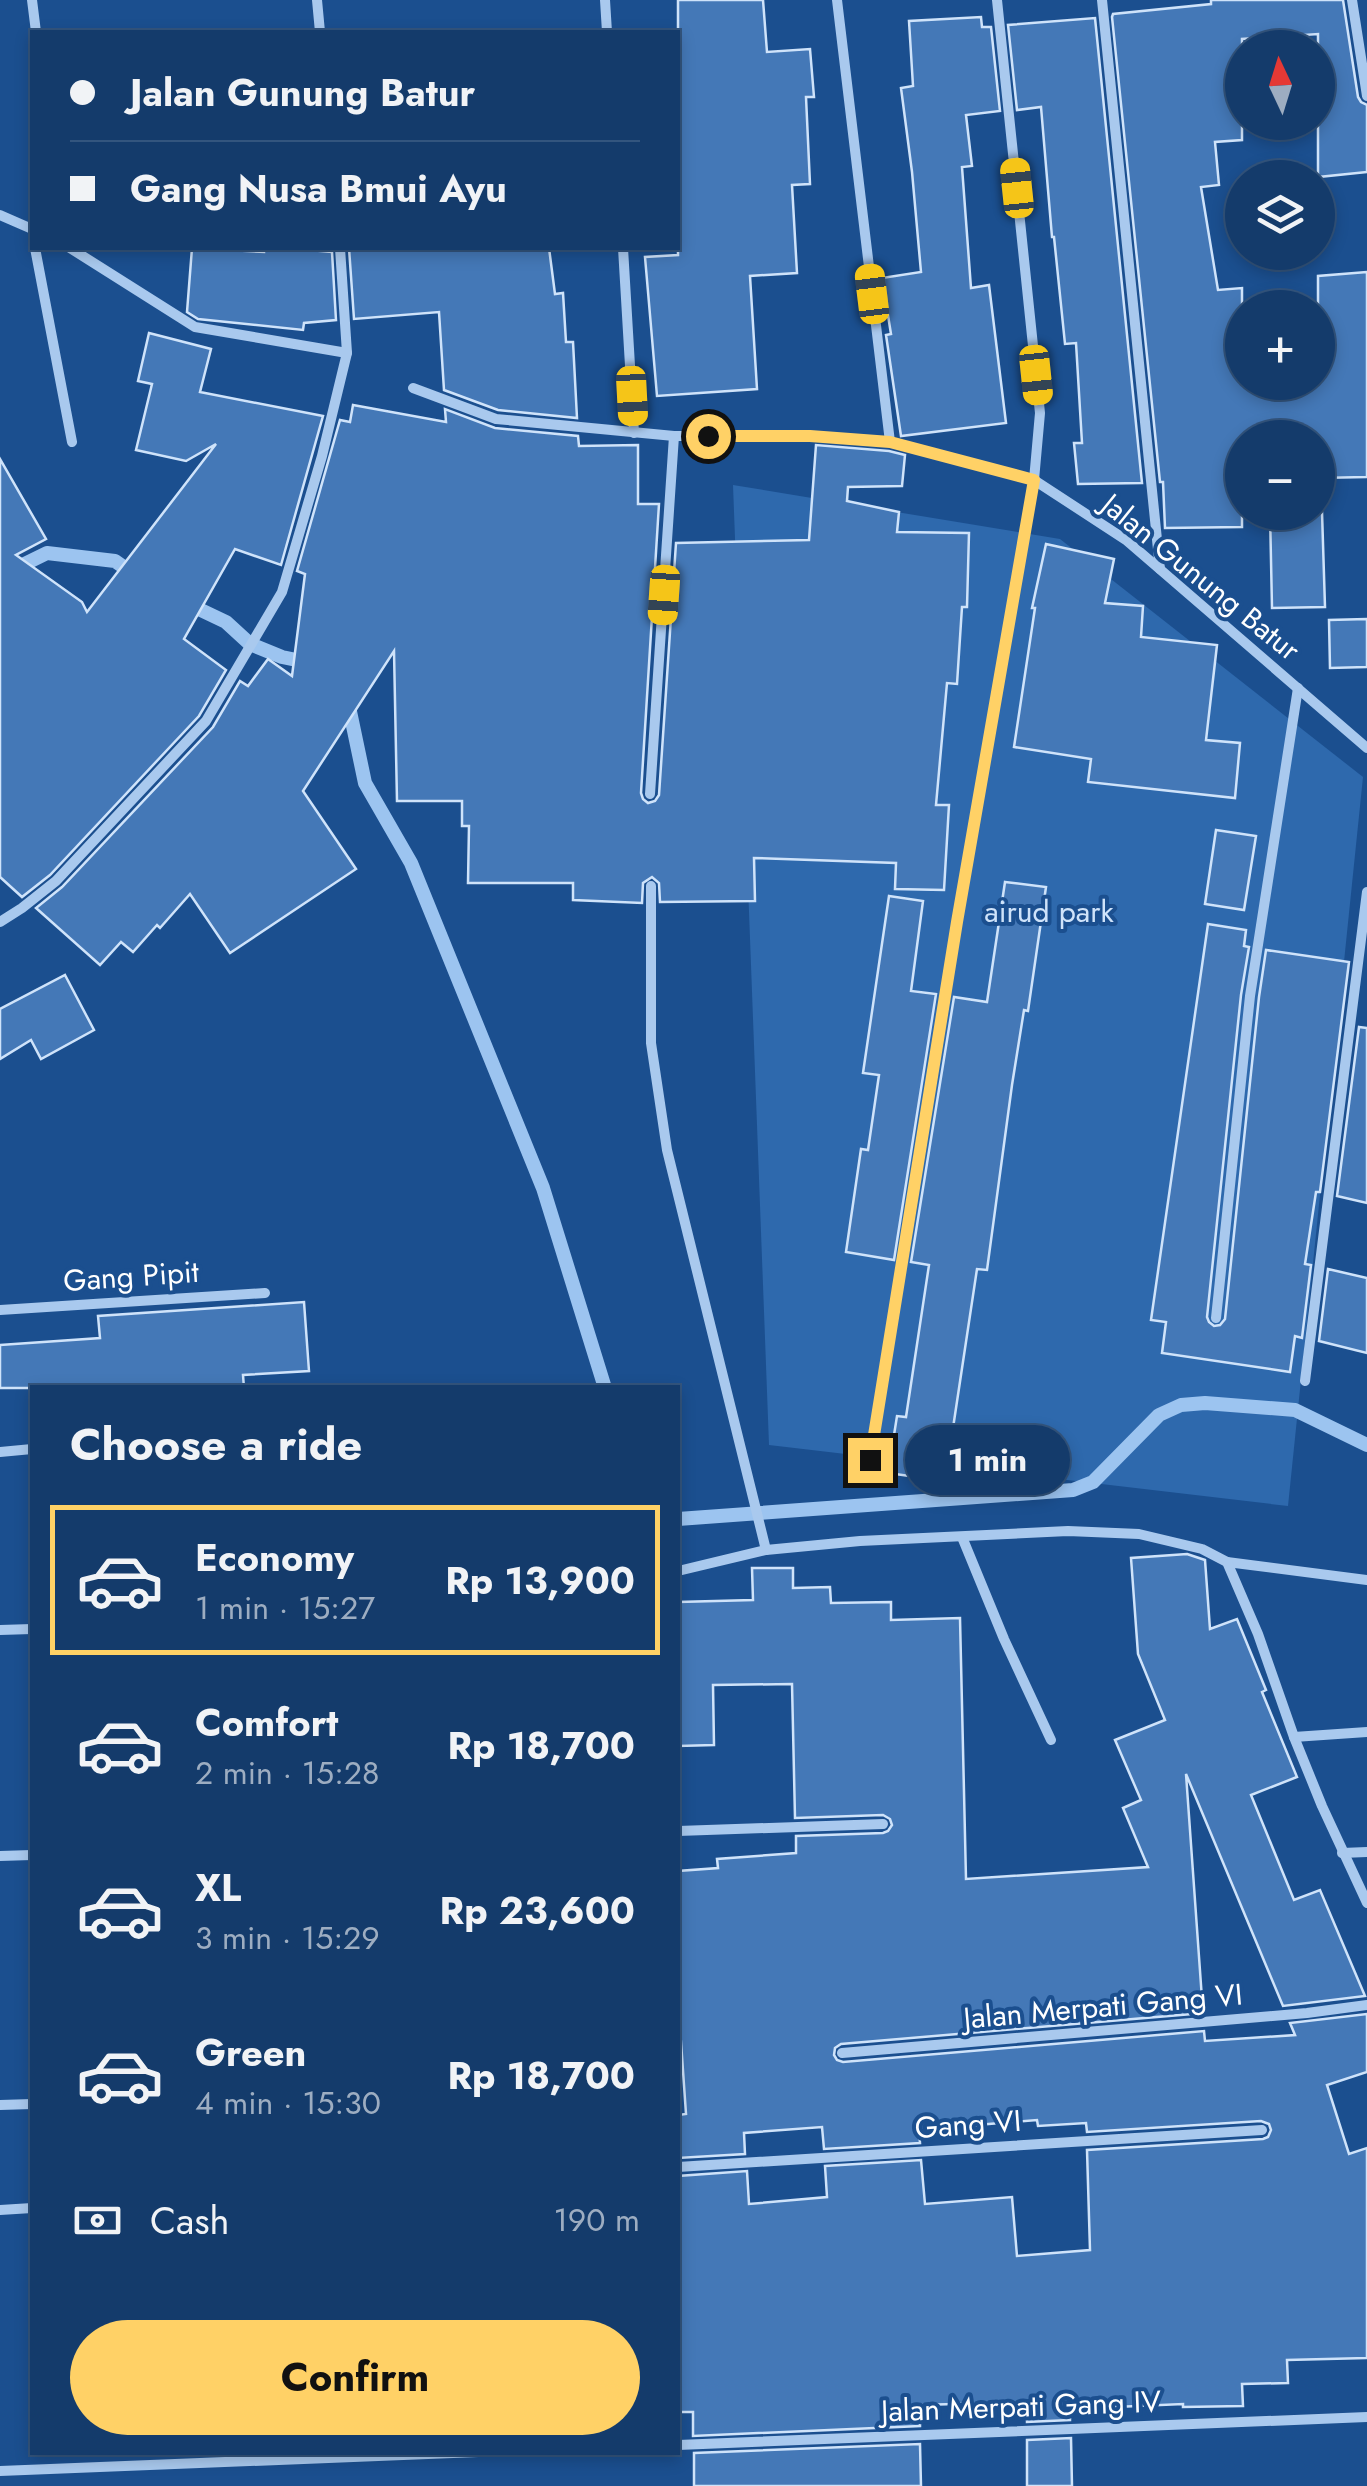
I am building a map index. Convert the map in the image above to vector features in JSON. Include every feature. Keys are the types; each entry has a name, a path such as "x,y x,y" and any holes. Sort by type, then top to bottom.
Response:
{"street":[{"path":"32,0 36,30"},
{"path":"318,0 320,30"},
{"path":"605,0 607,30"},
{"path":"837,0 890,442"},
{"path":"870,1460 1034,480 1040,412 997,0"},
{"path":"1102,0 1160,570"},
{"path":"1352,0 1367,96"},
{"path":"0,214 30,230"},
{"path":"35,250 72,442"},
{"path":"73,250 195,327 347,353"},
{"path":"0,922 56,881 206,721 282,592 347,353 340,250"},
{"path":"623,250 634,433"},
{"name":"Jalan Gunung Batur","path":"413,388 496,419 674,436 810,436 890,442 1034,480 1126,540 1367,748"},
{"path":"650,794 674,436"},
{"path":"1216,1318 1250,996 1298,688"},
{"path":"650,886 652,1042 668,1150 766,1550"},
{"path":"1305,1381 1367,892"},
{"name":"Gang Pipit","path":"0,1310 265,1293"},
{"path":"0,1452 30,1449"},
{"path":"680,1571 766,1550 1068,1531 1139,1534 1202,1549 1226,1562 1367,1580"},
{"path":"962,1536 1004,1640 1051,1740"},
{"path":"1226,1562 1258,1634 1294,1738 1367,1903"},
{"path":"0,1630 30,1629"},
{"path":"1294,1738 1367,1732"},
{"path":"680,1831 883,1824"},
{"path":"1342,1853 1367,1852"},
{"path":"0,1856 30,1855"},
{"name":"Jalan Merpati Gang VI","path":"842,2053 1307,2014 1367,2004"},
{"path":"0,2105 30,2104"},
{"name":"Gang VI","path":"680,2167 1262,2130"},
{"path":"0,2210 30,2208"},
{"name":"Jalan Merpati Gang IV","path":"680,2444 1367,2417"},
{"path":"0,2472 406,2455"}],"green space":[{"name":"airud park","path":"733,485 1060,539 1363,777 1288,1506 769,1445"}],"building":[{"path":"678,0 763,0 767,52 810,49 814,97 806,97 810,184 792,185 797,273 750,276 757,389 657,396 645,257 678,255 680,250"},
{"path":"1211,0 1343,0 1358,97 1367,105 1367,172 1335,175 1335,160 1318,160 1318,140 1335,140 1335,30 1225,30 1225,140 1242,140 1215,142 1219,185 1201,187 1218,290 1242,288 1225,290 1225,400 1335,400 1335,290 1318,290 1318,276 1367,272 1367,477 1335,478 1335,420 1225,420 1225,527 1165,528 1112,17 1211,4"},
{"path":"981,17 982,27 991,27 1000,111 966,115 972,166 962,167 971,288 989,285 1006,423 901,436 882,278 921,272 901,88 913,86 909,21"},
{"path":"1095,18 1142,483 1078,484 1074,443 1082,443 1076,343 1065,344 1041,107 1017,110 1008,25"},
{"path":"192,250 332,252 336,320 304,323 303,330 198,319 187,312"},
{"path":"349,250 549,250 555,294 563,293 566,342 573,342 577,418 498,410 444,390 439,312 354,319"},
{"path":"149,333 211,349 200,392 323,416 281,565 235,549 184,639 226,670 199,716 50,875 22,897 0,877 0,459 46,539 16,555 82,602 87,612 216,444 186,461 136,450 152,384 138,381"},
{"path":"353,405 446,422 445,409 495,428 578,436 579,446 638,445 638,504 659,504 641,793 648,803 659,795 676,543 809,540 816,445 905,455 902,486 848,487 847,501 899,512 897,532 969,533 967,607 962,607 957,684 947,683 936,805 949,805 944,890 895,889 896,863 754,858 755,901 660,902 659,883 652,877 643,883 642,903 573,900 573,883 468,883 469,826 462,826 462,801 397,801 394,651 303,791 356,869 230,953 190,894 133,952 121,942 100,965 36,908 62,887 213,727 240,681 248,686 268,659 292,676 305,574 297,571 340,420 350,422"},
{"path":"1270,530 1323,530 1325,607 1272,608"},
{"path":"1046,544 1114,559 1105,603 1143,606 1141,637 1217,645 1206,740 1240,743 1235,798 1088,782 1091,759 1014,747 1032,608"},
{"path":"1367,619 1367,667 1330,668 1329,620"},
{"path":"1216,830 1256,836 1244,910 1205,904"},
{"path":"1005,882 1046,887 1028,1011 1024,1010 1012,1085 987,1270 977,1269 945,1481 888,1473 897,1416 906,1417 929,1265 911,1262 954,997 987,1002"},
{"path":"889,896 923,901 911,991 936,994 894,1260 846,1252 861,1149 868,1150 879,1075 863,1073"},
{"path":"1208,924 1246,930 1244,946 1249,947 1207,1317 1214,1326 1225,1319 1266,950 1349,962 1320,1192 1316,1192 1305,1264 1311,1265 1302,1338 1295,1336 1290,1372 1162,1353 1166,1322 1151,1320"},
{"path":"65,975 94,1030 41,1059 31,1040 0,1059 0,1009"},
{"path":"1359,1027 1367,1028 1367,1203 1337,1196"},
{"path":"1328,1269 1367,1278 1367,1353 1319,1341"},
{"path":"304,1302 309,1371 243,1375 244,1385 0,1388 0,1345 100,1338 98,1316"},
{"path":"1187,1554 1205,1560 1210,1629 1237,1619 1297,1777 1251,1795 1294,1900 1320,1890 1365,1996 1283,2006 1186,1774 1203,2013 841,2044 834,2055 843,2062 1204,2031 1205,2041 1295,2035 1290,2023 1367,2014 1367,2072 1327,2085 1349,2154 1367,2148 1367,2358 1287,2360 1288,2383 1242,2384 1243,2406 1183,2404 1070,2409 1070,2420 1027,2422 1027,2402 920,2405 920,2426 693,2436 693,2412 680,2412 680,2176 747,2171 749,2204 827,2197 825,2166 921,2160 925,2204 1012,2197 1017,2256 1090,2250 1087,2150 1263,2139 1271,2130 1269,2124 1261,2121 1087,2132 1086,2123 1038,2126 1037,2120 919,2130 920,2143 824,2149 822,2127 744,2133 745,2154 680,2158 680,2115 686,2114 680,2042 680,1871 718,1868 717,1859 796,1853 796,1836 883,1833 892,1825 883,1815 795,1818 792,1684 713,1685 714,1745 680,1746 680,1602 753,1600 752,1568 793,1568 793,1588 830,1587 831,1603 891,1602 891,1620 960,1618 966,1879 1148,1867 1123,1808 1141,1800 1115,1740 1165,1720 1138,1654 1131,1558"},
{"path":"1071,2438 1072,2486 1027,2486 1027,2440"},
{"path":"920,2444 921,2486 694,2486 694,2453"}],"waterway":[{"path":"0,576 47,553 115,561 135,575"},
{"path":"184,602 226,622 250,644 311,663"},
{"path":"348,702 365,783 411,863 543,1188 604,1385"},
{"path":"680,1519 1073,1490 1093,1482 1159,1415 1181,1405 1205,1403 1295,1410 1367,1445"}],"route":[{"path":"708,436 810,436 890,442 1034,480 870,1460"}]}
